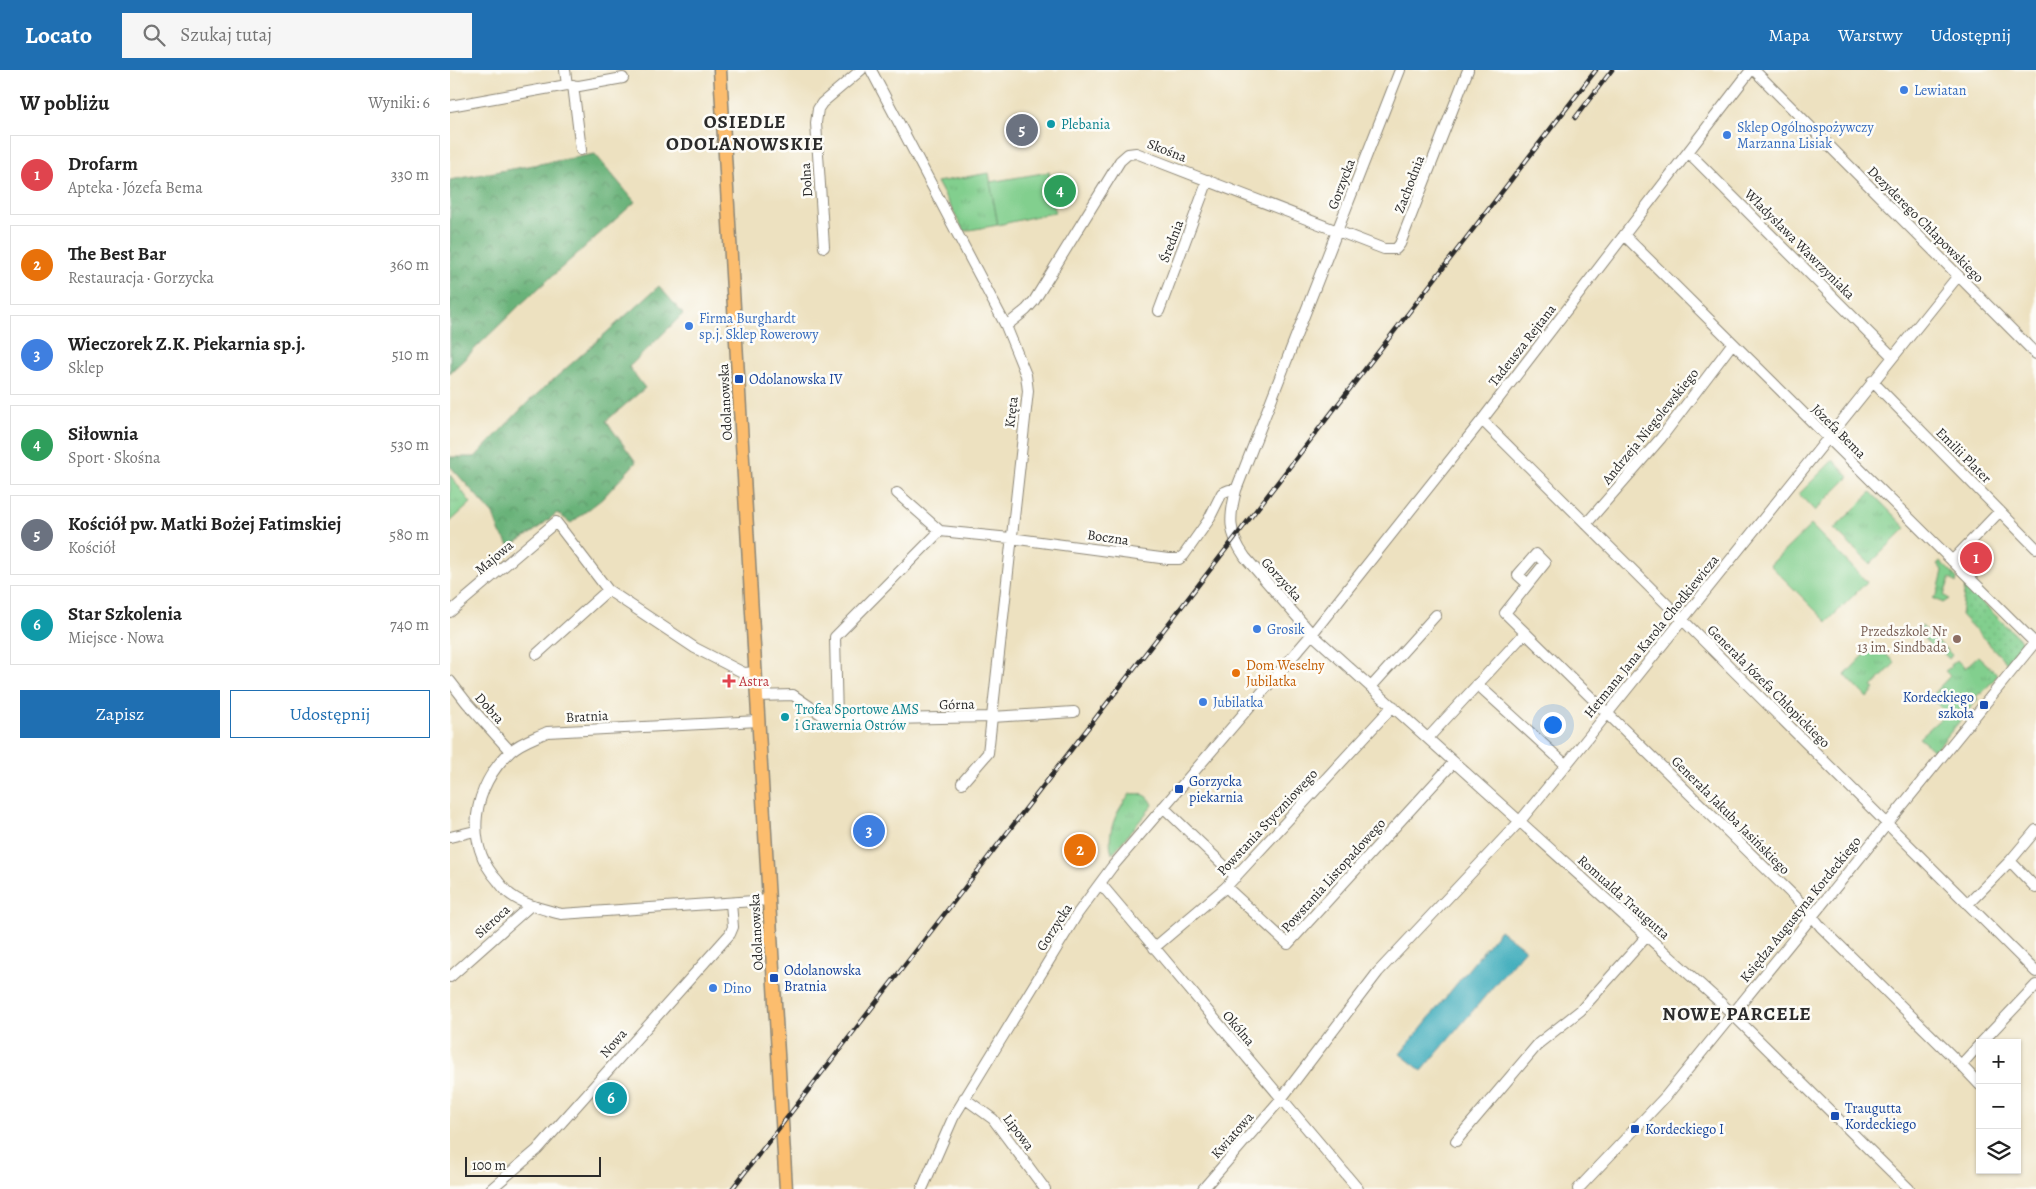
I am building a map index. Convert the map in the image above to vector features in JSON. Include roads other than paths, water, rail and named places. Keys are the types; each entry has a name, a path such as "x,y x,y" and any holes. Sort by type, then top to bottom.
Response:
{"main road":[{"name":"Odolanowska","path":"720,70 786,1189"}],"street":[{"path":"565,70 570,85 581,150"},
{"name":"Dolna","path":"824,247 816,123 818,109 861,70"},
{"name":"Kręta","path":"871,70 1006,326 1026,375 1028,391 1010,538 988,753 962,783"},
{"name":"Gorzycka","path":"922,1189 944,1134 964,1098 1078,913 1100,883 1163,807 1312,634 1236,545 1231,530 1231,519 1236,490 1400,70"},
{"name":"Zachodnia","path":"1337,232 1390,251 1396,249 1400,244 1468,70"},
{"name":"Tadeusza Rejtana","path":"1312,634 1482,420 1752,70"},
{"name":"Dezyderego Chłapowskiego","path":"1752,70 2036,354"},
{"path":"450,106 570,85 579,86 623,78"},
{"name":"Władysława Wawrzyniaka","path":"1688,152 1892,356"},
{"name":"Skośna","path":"1006,326 1034,301 1120,161 1128,154 1136,153 1337,232"},
{"name":"Średnia","path":"1159,311 1208,180"},
{"name":"Józefa Bema","path":"1624,235 2036,643"},
{"name":"Hetmana Jana Karola Chodkiewicza","path":"1281,1099 1378,972 1520,821 1958,276"},
{"name":"Andrzeja Niegolewskiego","path":"1586,524 1661,438 1732,344"},
{"name":"Emilii Plater","path":"1872,381 2036,548"},
{"name":"Generała Józefa Chłopickiego","path":"1482,420 2036,972"},
{"name":"Boczna","path":"940,531 1179,559 1189,549 1208,521 1222,493 1236,490"},
{"path":"836,720 835,637 940,531 897,493"},
{"path":"1952,561 2000,512"},
{"name":"Majowa","path":"450,612 556,522 608,590"},
{"name":"Generała Jakuba Jasińskiego","path":"1528,584 1505,612 1976,1080"},
{"path":"537,654 608,590 695,648 744,672 756,672"},
{"path":"1371,687 1436,615"},
{"path":"1428,738 1525,632"},
{"name":"Romualda Traugutta","path":"1312,634 1733,1014 1910,1189"},
{"name":"Księdza Augustyna Kordeckiego","path":"1584,1187 1657,1106 2036,643"},
{"name":"Dobra","path":"450,681 467,704 510,751"},
{"path":"1477,684 1566,765"},
{"name":"Górna","path":"757,696 793,695 825,717 836,720 992,717 1074,712"},
{"name":"Powstania Styczniowego","path":"1154,948 1236,877 1393,706"},
{"name":"Bratnia","path":"759,721 547,732 510,751 493,771 483,789 476,811 475,831 481,854 492,875 510,895 530,906 561,914 769,900"},
{"name":"Powstania Listopadowego","path":"1226,887 1288,944 1454,762"},
{"path":"1163,807 1236,877"},
{"path":"1968,904 2010,861 2036,830"},
{"path":"450,837 475,831"},
{"path":"2010,861 2036,888"},
{"name":"Okólna","path":"1100,883 1358,1189"},
{"name":"Nowa","path":"491,1189 537,1150 730,934 733,927 731,903"},
{"name":"Sieroca","path":"450,976 530,906"},
{"path":"1456,1141 1539,1042 1581,1010 1647,936"},
{"path":"1986,1039 2036,985"},
{"path":"1961,1065 1976,1049"},
{"name":"Lipowa","path":"964,1098 994,1119 1045,1189"},
{"name":"Kwiatowa","path":"1203,1189 1281,1099"}],"water":[{"path":"1500,930 1525,949 1422,1071 1400,1054"}],"railway":[{"path":"732,1189 1596,70"},
{"path":"1575,118 1612,70"}],"place":[{"name":"Lewiatan","path":"1904,90"},
{"name":"Plebania","path":"1051,124"},
{"name":"Kościół pw. Matki Bożej Fatimskiej","path":"1022,130"},
{"name":"Sklep Ogólnospożywczy Marzanna Lisiak","path":"1727,135"},
{"name":"Siłownia","path":"1060,191"},
{"name":"Firma Burghardt sp.j. Sklep Rowerowy","path":"689,326"},
{"name":"Odolanowska IV","path":"739,379"},
{"name":"Drofarm","path":"1976,558"},
{"name":"Grosik","path":"1257,629"},
{"name":"Przedszkole Nr 13 im. Sindbada","path":"1957,639"},
{"name":"Dom Weselny Jubilatka","path":"1236,673"},
{"name":"Astra","path":"729,681"},
{"name":"Jubilatka","path":"1203,702"},
{"name":"Kordeckiego szkoła","path":"1984,705"},
{"name":"Trofea Sportowe AMS i Grawernia Ostrów","path":"785,717"},
{"name":"Gorzycka piekarnia","path":"1179,789"},
{"name":"Wieczorek Z.K. Piekarnia sp.j.","path":"869,831"},
{"name":"The Best Bar","path":"1080,850"},
{"name":"Odolanowska Bratnia","path":"774,978"},
{"name":"Dino","path":"713,988"},
{"name":"Star Szkolenia","path":"611,1098"},
{"name":"Traugutta Kordeckiego","path":"1835,1116"},
{"name":"Kordeckiego I","path":"1635,1129"}],"district":[{"name":"OSIEDLE ODOLANOWSKIE","path":"745,132"},
{"name":"NOWE PARCELE","path":"1737,1013"}]}
